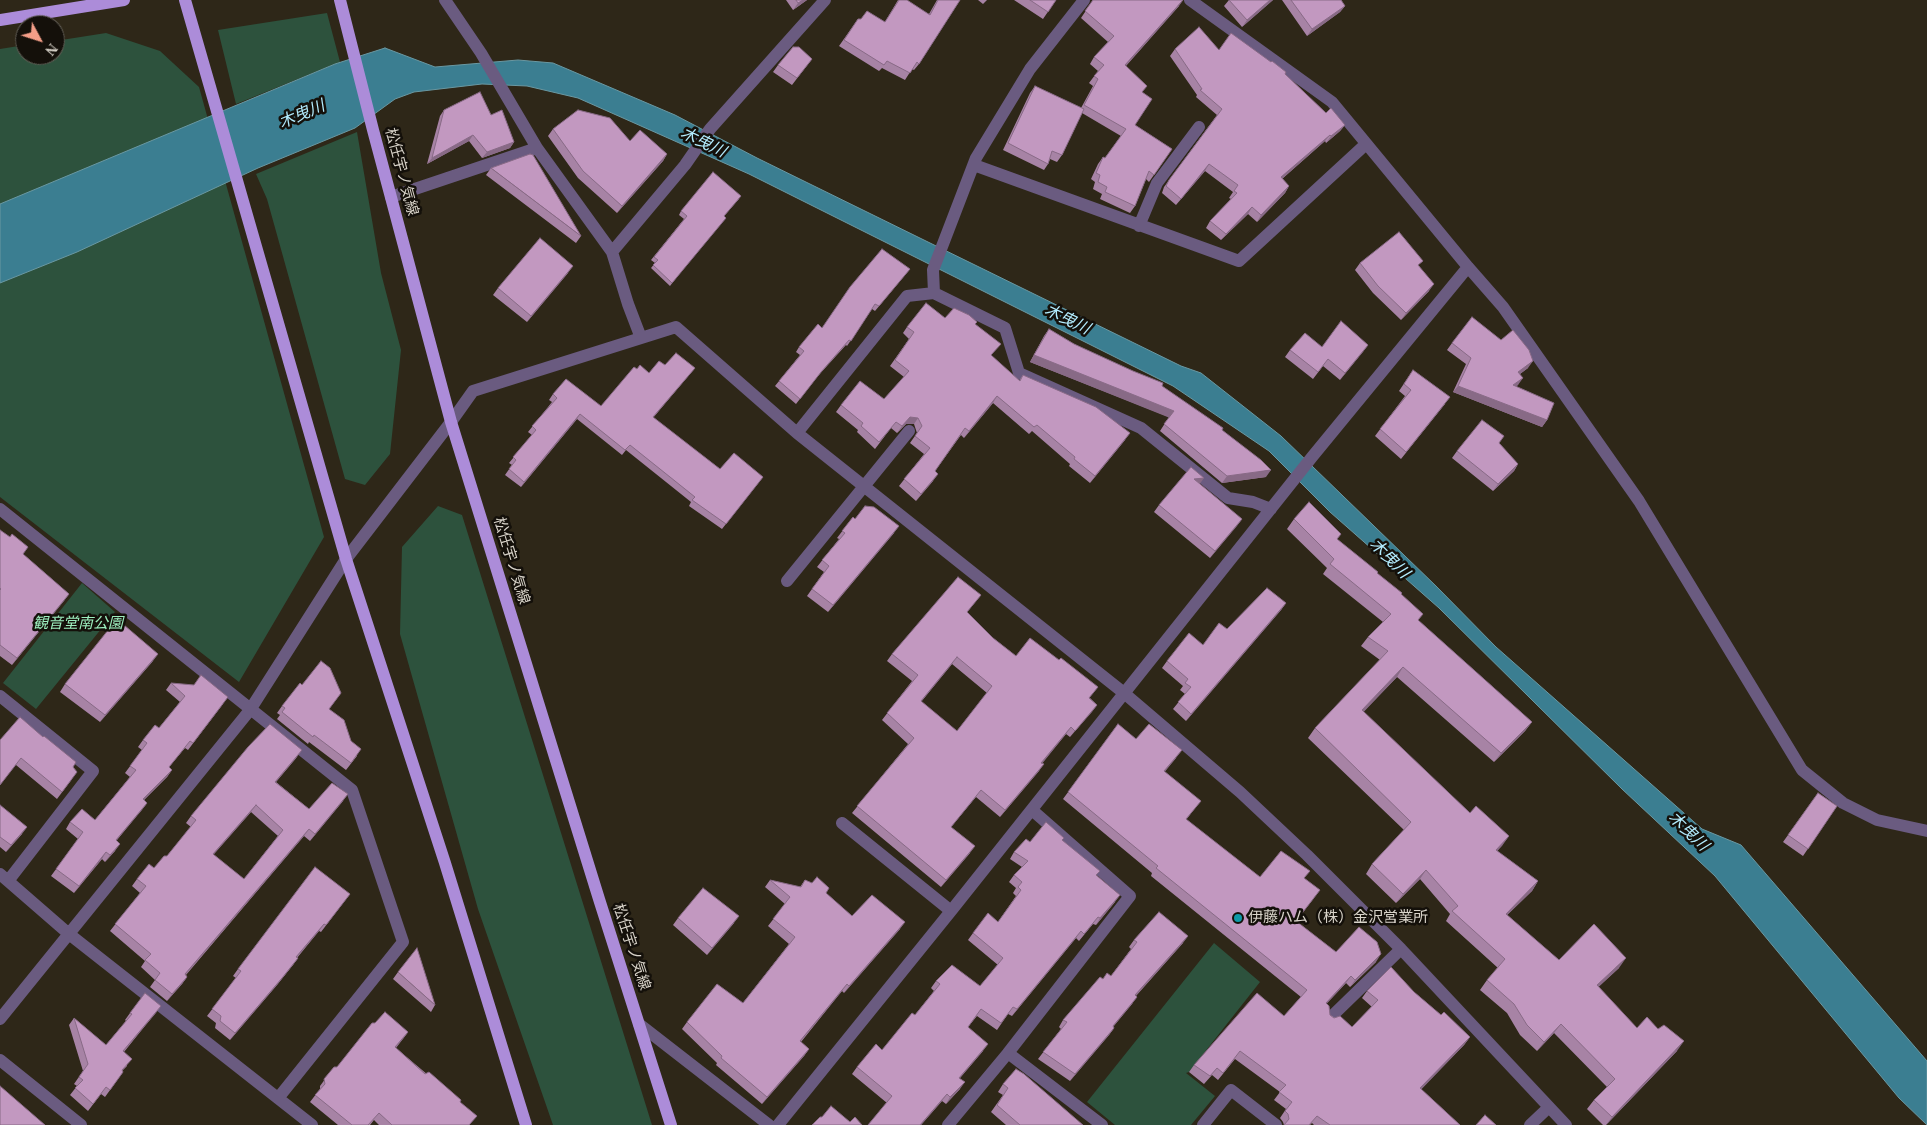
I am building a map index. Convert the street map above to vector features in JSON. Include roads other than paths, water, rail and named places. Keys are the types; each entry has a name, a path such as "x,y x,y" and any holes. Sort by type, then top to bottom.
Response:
{"main road":[{"path":"0,20 124,0"},
{"path":"185,0 346,559 445,863 526,1125"},
{"name":"松任宇ノ気線","path":"340,0 452,422 672,1125"}],"street":[{"path":"446,0 481,53 537,148 612,252 641,338"},
{"path":"612,252 685,165 710,129 825,0"},
{"path":"934,293 933,270 976,158 1030,69 1084,0"},
{"path":"1195,1 1332,102 1468,267 1504,307 1638,501 1802,770 1843,803 1877,820 1927,831"},
{"path":"1139,226 1157,183 1199,127"},
{"path":"974,165 1240,261 1366,144"},
{"path":"391,197 537,148"},
{"path":"778,1125 1032,810 1312,457 1468,267"},
{"path":"797,433 907,296 934,293 1005,328 1019,373 1141,428 1228,498 1254,502 1271,509"},
{"path":"0,1019 250,710 346,559 452,422 473,390 676,327 797,433 1124,693 1240,792 1307,855 1401,949 1548,1108 1566,1125"},
{"path":"787,581 909,431"},
{"path":"0,509 352,790 403,942 279,1098"},
{"path":"0,696 93,771 4,877 69,934 312,1125"},
{"path":"948,1125 1008,1053 1130,896 1032,810"},
{"path":"842,823 951,911"},
{"path":"1331,1017 1401,949"},
{"path":"639,1024 769,1125"},
{"path":"1008,1053 1102,1125"},
{"path":"0,1060 81,1125"},
{"path":"1203,1125 1231,1090 1276,1125"},
{"path":"1530,1125 1548,1108"}],"water":[{"name":"木曳川","path":"385,48 435,67 518,60 553,63 675,115 757,158 928,242 1181,366 1201,373 1281,436 1436,586 1496,647 1702,829 1741,845 1927,1061 1927,1125 1899,1098 1715,876 1622,789 1439,608 1330,512 1269,451 1173,386 749,174 578,98 527,86 482,84 414,92 395,99 355,128 258,168 77,252 0,283 0,204 335,64"}],"place":[{"name":"伊藤ハム（株）金沢営業所","path":"1238,918"}],"park label":[{"name":"観音堂南公園","path":"78,624"}]}
